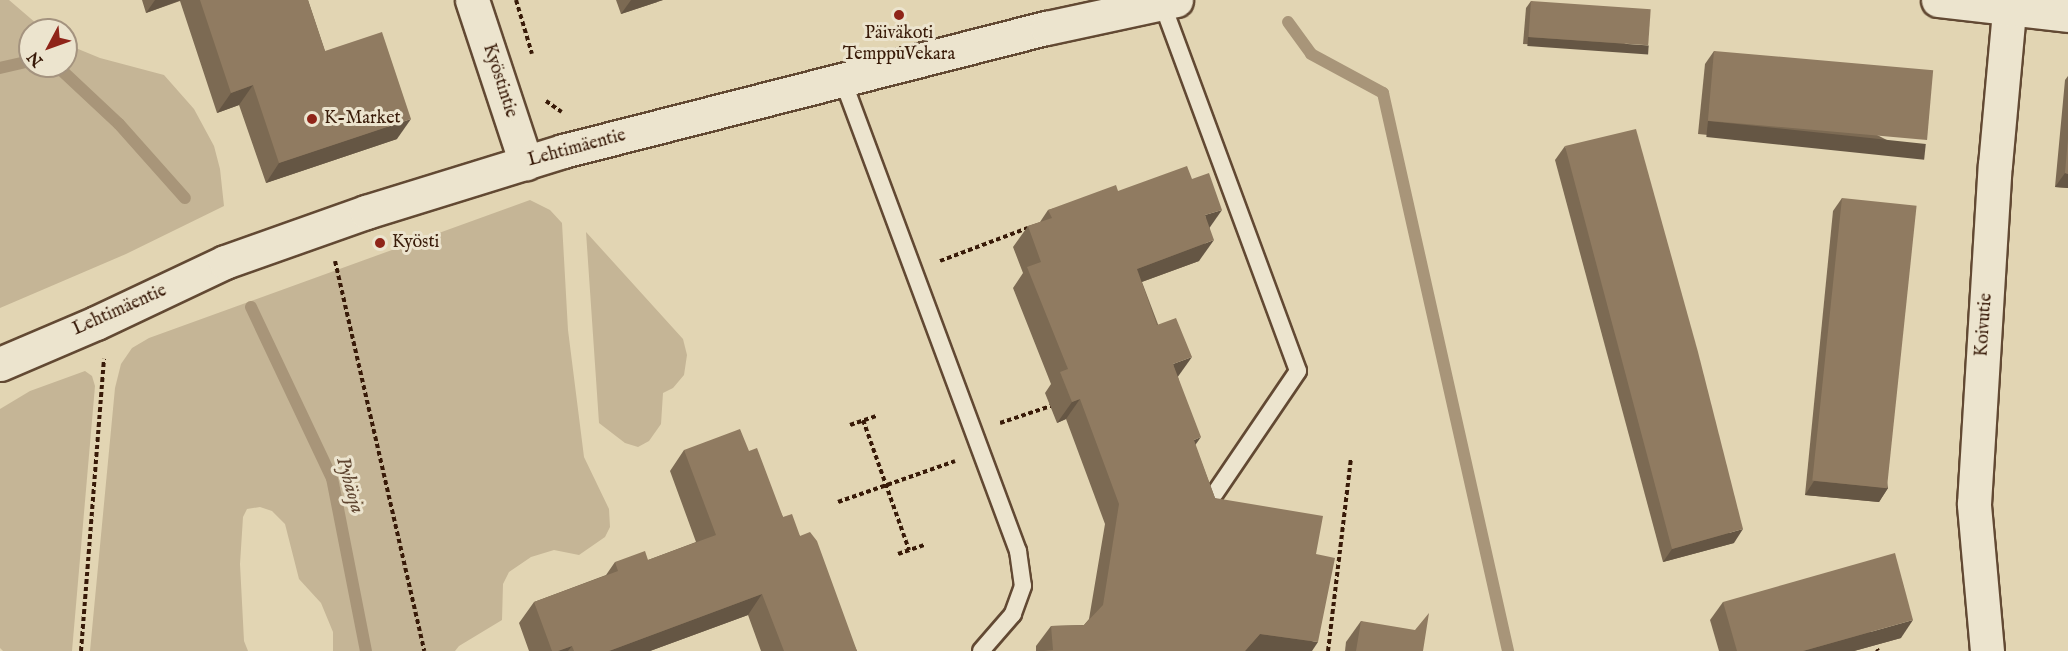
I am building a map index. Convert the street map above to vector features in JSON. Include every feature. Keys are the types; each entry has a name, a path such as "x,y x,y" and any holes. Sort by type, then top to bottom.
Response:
{"street":[{"name":"Kyöstintie","path":"472,0 526,163"},
{"path":"1938,0 2009,5 2068,15"},
{"name":"Lehtimäentie","path":"0,364 117,313 225,262 366,212 596,142 1047,28 1169,2"},
{"name":"Koivutie","path":"1987,651 1974,504 1995,165 2009,5"}],"lane":[{"path":"1169,2 1299,371 1215,493"},
{"path":"843,81 1018,551 1023,586 1013,614 981,651"}],"path":[{"path":"516,0 533,57"},
{"path":"543,91 546,102 571,117"},
{"path":"915,271 1038,225"},
{"path":"325,228 335,261 424,651"},
{"path":"81,651 104,357"},
{"path":"974,432 1051,406"},
{"path":"850,425 876,416"},
{"path":"863,420 909,550"},
{"path":"838,502 981,452"},
{"path":"1328,651 1351,459"},
{"path":"898,554 924,545"}],"shaded area":[{"path":"0,0 9,0 30,18 18,18 18,78 78,78 78,49 100,58 164,75 194,109 214,146 220,169 224,206 126,254 0,308"},
{"path":"530,200 550,210 562,223 568,330 584,457 609,509 610,527 605,537 579,555 554,550 531,557 509,572 503,584 502,620 459,646 455,651 333,651 333,632 321,603 299,579 285,524 272,511 260,507 247,509 243,517 240,564 244,641 248,651 90,651 115,388 121,364 132,348 149,338"},
{"path":"586,232 683,339 687,355 684,375 673,388 663,393 661,424 649,441 638,447 625,443 599,423"},
{"path":"85,371 92,376 95,386 72,651 3,651 0,648 0,409 30,391"}],"building":[{"path":"200,0 308,0 325,51 382,32 411,119 279,163 253,85 231,93"},
{"path":"1531,1 1651,9 1648,45 1528,37"},
{"path":"1714,51 1933,70 1927,140 1708,121"},
{"path":"1636,129 1698,352 1743,529 1672,549 1565,146"},
{"path":"2068,138 2068,174 2065,173"},
{"path":"1187,166 1192,179 1209,173 1222,210 1205,215 1214,240 1137,269 1157,325 1176,318 1192,357 1173,364 1201,437 1194,440 1215,498 1323,516 1316,554 1335,558 1318,642 1260,634 1245,651 1044,651 1053,650 1051,626 1084,625 1103,605 1119,504 1080,399 1072,402 1060,372 1068,369 1027,267 1041,262 1028,226 1052,218 1048,210 1116,185 1118,191"},
{"path":"1842,198 1917,206 1887,488 1812,480"},
{"path":"740,429 749,451 757,448 783,517 792,514 800,536 810,532 817,541 857,651 784,651 762,594 609,651 574,651 572,646 552,651 534,602 618,571 615,562 645,551 648,560 716,535 684,450"},
{"path":"1895,553 1913,620 1803,651 1737,651 1723,602"},
{"path":"1429,613 1423,651 1356,651 1361,621 1415,630"}],"waterway":[{"path":"1288,22 1311,54 1383,93 1508,651"},
{"name":"Pyhäoja","path":"0,68 18,64"},
{"name":"Pyhäoja","path":"70,78 119,124 185,198"},
{"name":"Pyhäoja","path":"251,307 332,478 366,651"}],"place":[{"name":"Päiväkoti TemppuVekara","path":"899,15"},
{"name":"K-Market","path":"312,119"},
{"name":"Kyösti","path":"380,243"}]}
